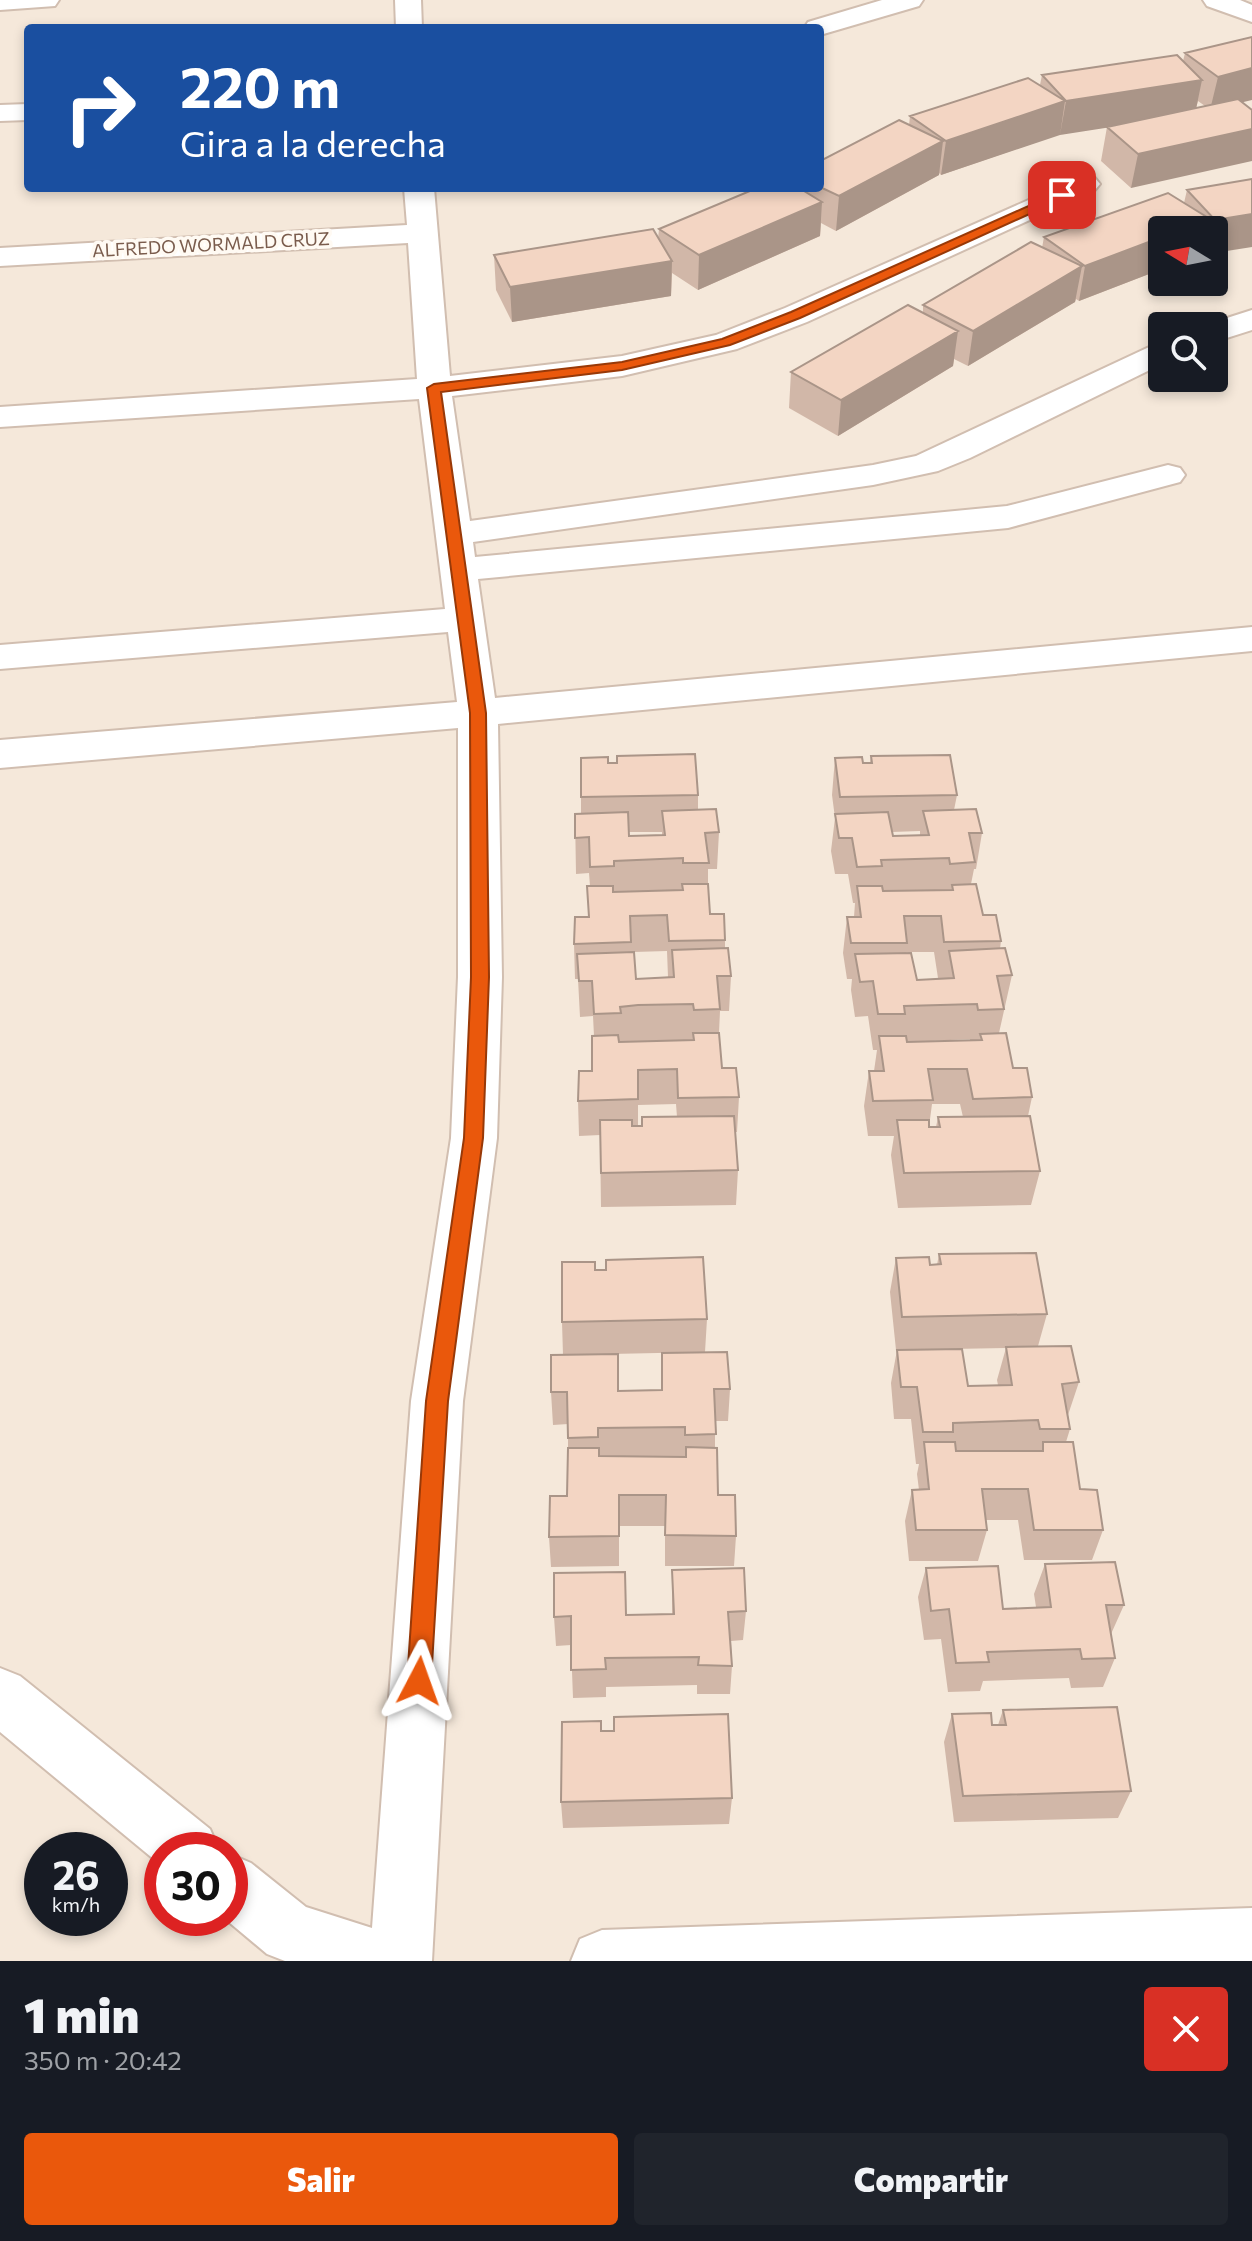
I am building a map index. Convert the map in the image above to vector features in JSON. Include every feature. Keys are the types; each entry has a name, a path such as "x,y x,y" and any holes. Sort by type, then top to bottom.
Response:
{"street":[{"path":"0,2 46,0"},
{"path":"408,0 409,24"},
{"path":"824,26 910,0"},
{"path":"1216,0 1251,12"},
{"path":"0,113 24,112"},
{"path":"0,417 434,388 622,366 726,342 796,315 1085,184"},
{"path":"401,1961 437,1401 474,1138 480,977 478,713 434,388 419,192"},
{"name":"ALFREDO WORMALD CRUZ","path":"0,257 423,233"},
{"path":"1228,328 1252,320"},
{"path":"456,552 926,464 1148,358"},
{"path":"456,552 1008,517 1168,475"},
{"path":"0,657 465,619"},
{"path":"0,754 478,713 1252,639"},
{"path":"0,1696 167,1832"},
{"path":"248,1899 289,1932 380,1961"},
{"path":"602,1961 1013,1954 1252,1939"}],"shaded area":[{"path":"0,0 1252,0 1252,1961 0,1961"}],"building":[{"path":"1252,37 1252,68 1218,77 1185,53"},
{"path":"1177,55 1202,80 1066,101 1042,75"},
{"path":"1028,78 1065,101 946,141 910,116"},
{"path":"1238,99 1252,110 1252,129 1138,154 1107,127"},
{"path":"899,120 943,141 839,196 824,189 824,159"},
{"path":"1252,179 1252,214 1228,218 1211,216 1187,190"},
{"path":"747,192 806,192 822,202 699,255 659,229"},
{"path":"1168,193 1205,216 1148,216 1148,242 1085,266 1044,237"},
{"path":"653,229 672,261 510,287 494,255"},
{"path":"1031,242 1082,266 973,331 923,305"},
{"path":"908,305 958,331 841,400 791,372"},
{"path":"695,754 698,795 581,797 581,758 608,757 608,763 617,763 617,756"},
{"path":"950,755 957,795 840,797 835,758 862,757 863,763 872,763 871,756"},
{"path":"716,809 719,832 705,833 709,863 683,863 683,858 614,861 614,866 590,867 589,837 575,838 575,814 628,812 629,836 665,835 662,811"},
{"path":"976,809 982,833 969,833 975,862 950,864 949,858 881,860 882,866 857,867 852,838 839,838 835,814 888,812 893,836 929,835 923,811"},
{"path":"682,884 708,884 710,914 724,914 725,940 669,941 667,915 630,916 631,942 574,944 575,917 589,917 587,886 613,886 613,892 683,890"},
{"path":"976,884 983,915 996,915 1001,941 944,942 941,916 904,916 907,943 851,943 847,917 861,917 857,886 882,886 883,891 953,890 952,885"},
{"path":"728,948 731,976 717,976 720,1009 694,1010 693,1004 638,1005 620,1007 621,1013 594,1014 592,981 579,981 577,954 634,952 636,979 674,977 672,950"},
{"path":"1005,948 1012,975 997,976 1004,1009 978,1010 977,1004 904,1006 905,1014 878,1014 873,981 860,982 855,954 911,953 917,980 954,978 949,951"},
{"path":"693,1033 719,1033 722,1068 736,1068 739,1097 678,1098 677,1069 638,1070 638,1099 578,1101 579,1071 592,1071 592,1036 618,1035 619,1042 694,1040"},
{"path":"1006,1033 1013,1068 1027,1068 1032,1097 973,1099 967,1069 928,1069 933,1100 873,1101 869,1071 884,1071 879,1036 906,1036 907,1042 982,1040 980,1034"},
{"path":"734,1116 738,1170 601,1173 600,1120 632,1120 632,1126 642,1126 642,1117"},
{"path":"1030,1116 1040,1171 904,1173 897,1120 929,1120 929,1127 940,1127 938,1117"},
{"path":"1036,1253 1047,1314 902,1317 896,1258 929,1257 930,1265 941,1264 939,1254"},
{"path":"703,1257 707,1319 562,1322 562,1262 595,1262 595,1270 606,1270 606,1260"},
{"path":"1071,1346 1079,1382 1062,1384 1070,1429 1040,1429 1038,1420 953,1423 953,1432 923,1432 917,1387 901,1387 897,1350 962,1349 968,1386 1012,1385 1006,1347"},
{"path":"727,1352 730,1389 714,1389 716,1434 685,1435 685,1427 598,1428 598,1437 568,1438 567,1392 551,1392 551,1355 618,1354 618,1391 662,1390 662,1353"},
{"path":"924,1442 955,1442 956,1451 1043,1451 1043,1442 1073,1442 1080,1489 1097,1490 1103,1530 1034,1530 1028,1489 982,1489 987,1530 916,1530 912,1490 929,1489"},
{"path":"686,1447 717,1448 718,1495 735,1495 736,1536 665,1535 666,1495 619,1495 619,1536 549,1537 550,1496 567,1496 568,1448 599,1448 599,1456 686,1457"},
{"path":"1115,1562 1124,1605 1106,1605 1115,1658 1082,1659 1080,1649 987,1652 989,1662 956,1663 949,1609 931,1611 926,1568 998,1566 1003,1609 1051,1607 1045,1564"},
{"path":"744,1568 746,1611 728,1612 732,1666 698,1665 699,1657 605,1658 606,1669 571,1670 571,1616 554,1617 554,1573 625,1572 626,1615 674,1614 672,1570"},
{"path":"1117,1707 1131,1791 963,1796 952,1714 991,1713 992,1725 1006,1725 1003,1710"},
{"path":"728,1714 732,1798 561,1802 562,1722 601,1721 601,1731 614,1731 614,1717"}],"route":[{"path":"419,1681 437,1401 474,1138 480,977 478,713 434,388 622,366 726,342 796,315 1062,195"}]}
